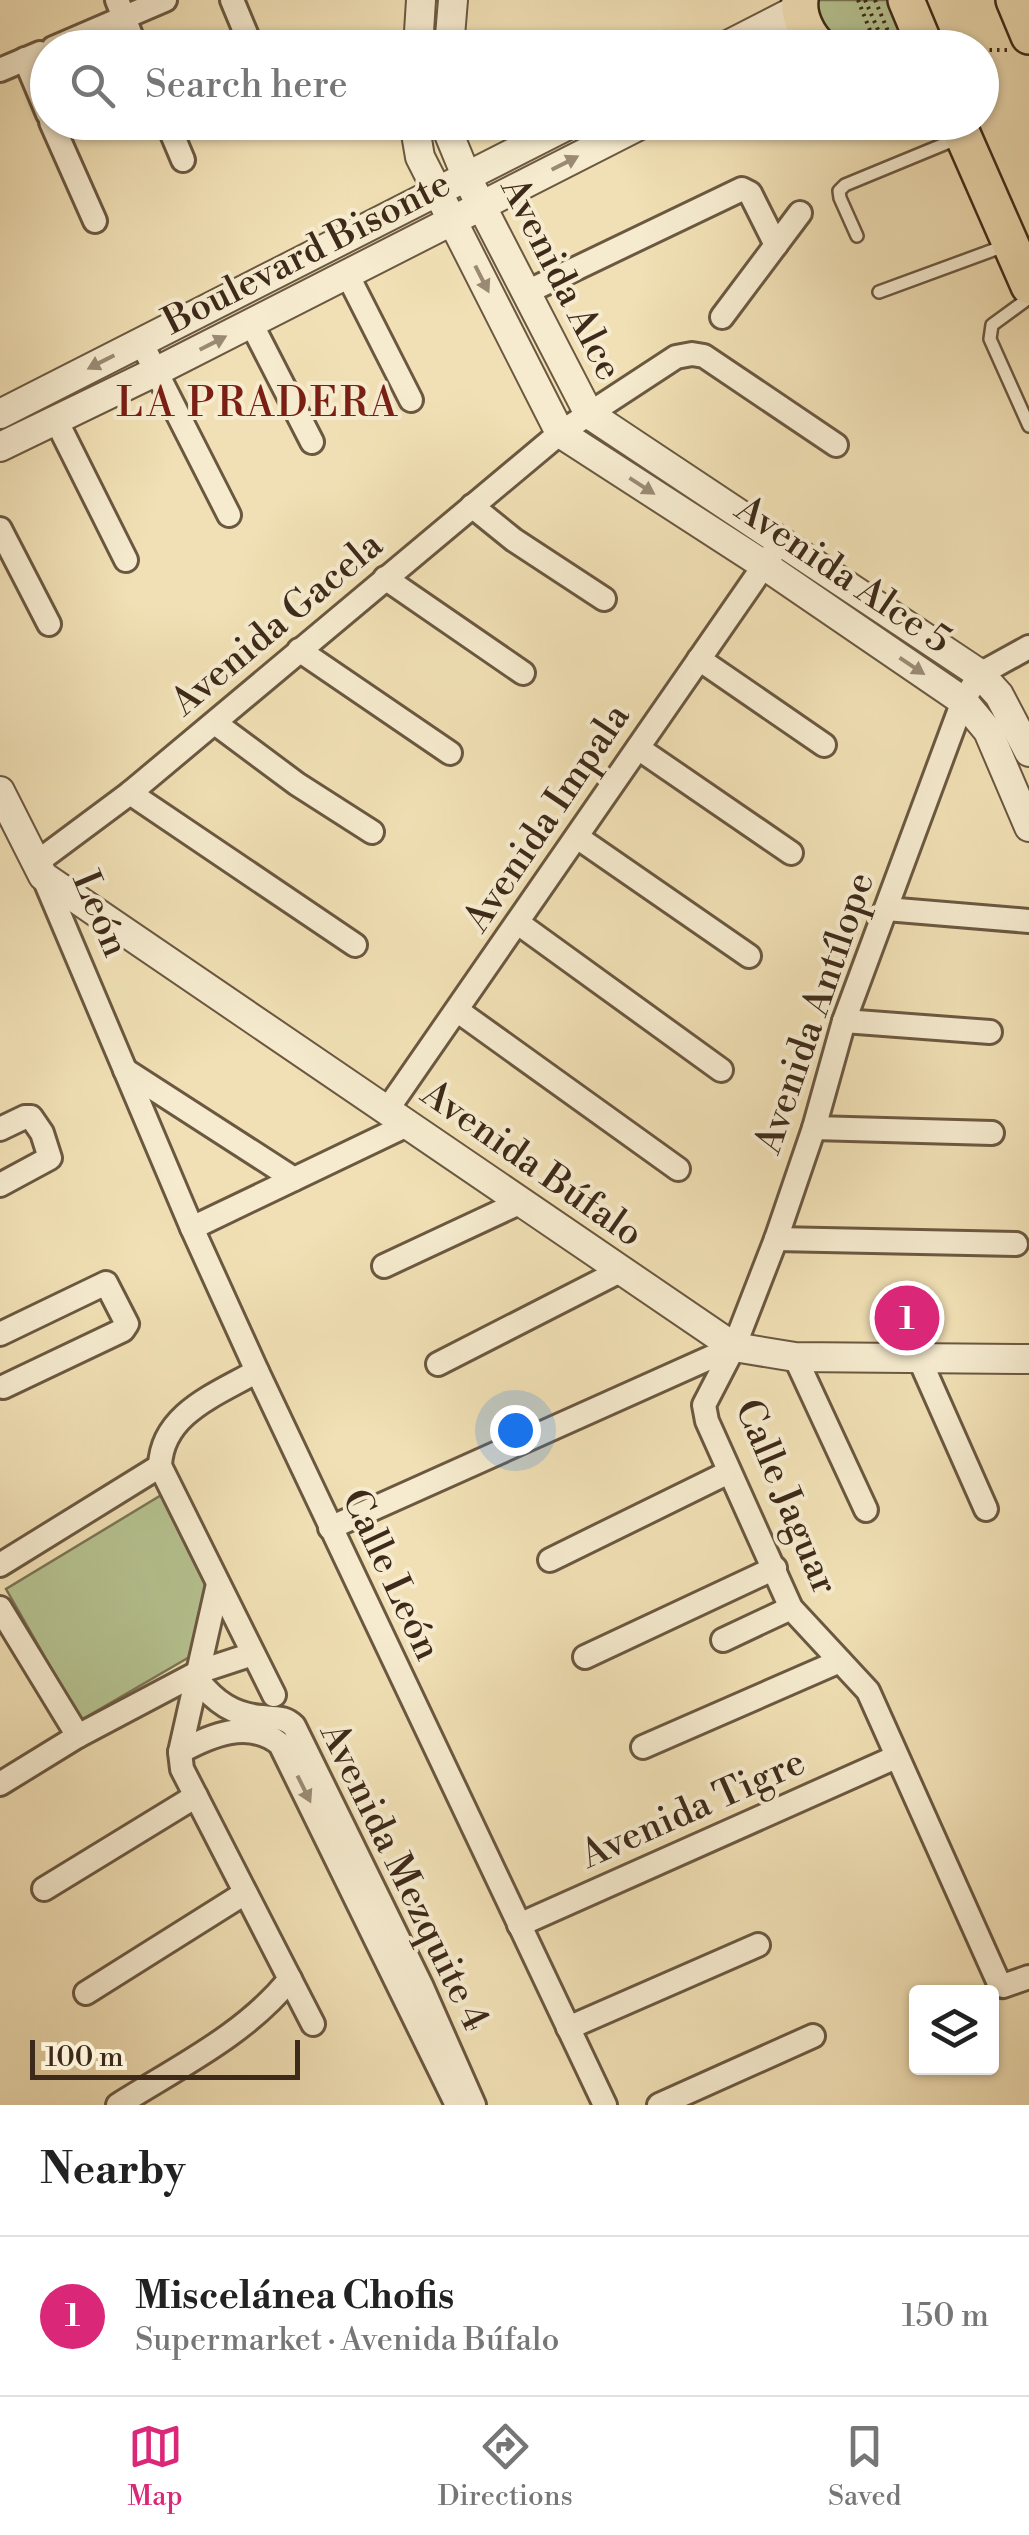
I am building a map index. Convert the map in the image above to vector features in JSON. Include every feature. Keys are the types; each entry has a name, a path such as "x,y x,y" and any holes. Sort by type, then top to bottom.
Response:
{"highway":[{"path":"906,0 918,30"},
{"path":"1014,0 1029,36"},
{"path":"958,140 1029,286"}],"street":[{"path":"84,30 121,9 165,0"},
{"path":"232,0 244,30"},
{"path":"419,30 421,0"},
{"path":"450,30 453,0"},
{"path":"0,70 30,58"},
{"path":"25,60 30,72"},
{"path":"59,140 95,221"},
{"path":"175,140 183,160"},
{"name":"Avenida Alce","path":"417,140 420,157 560,434"},
{"name":"Avenida Alce","path":"451,140 481,206 589,414"},
{"name":"Boulevard Bisonte","path":"0,414 540,140"},
{"name":"Boulevard Bisonte","path":"0,447 157,372 611,140"},
{"path":"526,292 742,189 750,193 776,245"},
{"path":"722,317 800,213"},
{"path":"348,274 410,400"},
{"path":"251,324 312,442"},
{"path":"141,342 229,515"},
{"name":"Avenida Gacela","path":"39,870 560,434 676,358 704,356 836,445"},
{"name":"Avenida Alce 5","path":"589,414 980,674 999,695 1029,752"},
{"path":"56,420 126,560"},
{"name":"Avenida Alce 5","path":"560,434 764,564 963,702 988,731 1029,827"},
{"path":"472,506 514,540 604,599"},
{"path":"0,529 49,624"},
{"name":"Avenida Impala","path":"397,1117 458,1010 782,541"},
{"path":"385,578 523,672"},
{"path":"980,674 1029,647"},
{"path":"298,650 450,754"},
{"path":"699,659 824,745"},
{"name":"Avenida Antílope","path":"734,1347 814,1128 844,1021 963,702 980,674"},
{"path":"215,723 296,784 372,832"},
{"path":"638,748 790,852"},
{"name":"León","path":"0,791 39,870 126,1070"},
{"path":"130,793 355,946"},
{"path":"577,837 749,956"},
{"name":"Avenida Búfalo","path":"39,870 518,1203 734,1347 795,1357 1029,1359"},
{"path":"886,909 1029,921"},
{"path":"518,923 721,1070"},
{"path":"458,1010 678,1168"},
{"path":"844,1021 990,1032"},
{"path":"126,1070 294,1179"},
{"name":"Calle León","path":"126,1070 192,1228 330,1528 605,2105"},
{"path":"0,1129 25,1116 31,1117 50,1158 0,1185"},
{"path":"192,1228 294,1179 397,1117"},
{"path":"814,1128 992,1133"},
{"path":"384,1266 518,1203"},
{"path":"776,1238 1016,1244"},
{"path":"438,1364 620,1271"},
{"path":"0,1334 106,1283 127,1324 123,1330 3,1387"},
{"path":"330,1528 734,1347"},
{"name":"Calle Jaguar","path":"734,1347 704,1405 707,1422 792,1608 868,1691 1003,1986 1029,1976"},
{"path":"795,1357 866,1510"},
{"path":"919,1358 986,1508"},
{"path":"0,1565 160,1466 167,1434 181,1416 258,1370"},
{"name":"Avenida Mezquite 4","path":"160,1466 274,1695"},
{"path":"550,1560 730,1472"},
{"path":"585,1657 776,1568"},
{"path":"218,1584 180,1752 182,1769 313,2024"},
{"path":"0,1608 78,1736"},
{"path":"722,1640 792,1608"},
{"path":"0,1784 78,1736 199,1675 253,1654"},
{"path":"643,1746 840,1661"},
{"name":"Avenida Mezquite 4","path":"199,1675 226,1708 259,1725 286,1751 330,1820 474,2105"},
{"name":"Avenida Mezquite 4","path":"180,1752 222,1734 259,1725"},
{"name":"Avenida Tigre","path":"519,1924 896,1757"},
{"path":"44,1889 196,1796"},
{"path":"86,1993 244,1893"},
{"path":"568,2028 758,1945"},
{"path":"118,2105 237,2031 272,2002 290,1980"},
{"name":"Avenida Mezquite 4","path":"413,1989 458,2105"},
{"path":"659,2105 813,2036"}],"lane":[{"path":"858,236 840,191 928,140"},
{"path":"879,292 1010,243"},
{"path":"1029,298 992,324 990,339 1029,426"}],"path":[{"path":"858,0 870,30"},
{"path":"865,0 878,30"},
{"path":"875,0 888,30"}],"green space":[{"path":"800,0 906,0 919,30 813,30"},
{"path":"163,1494 213,1581 198,1652 81,1720 6,1589"}],"place":[{"name":"Miscelánea Chofis","path":"907,1318"}],"district":[{"name":"LA PRADERA","path":"258,404"}]}
